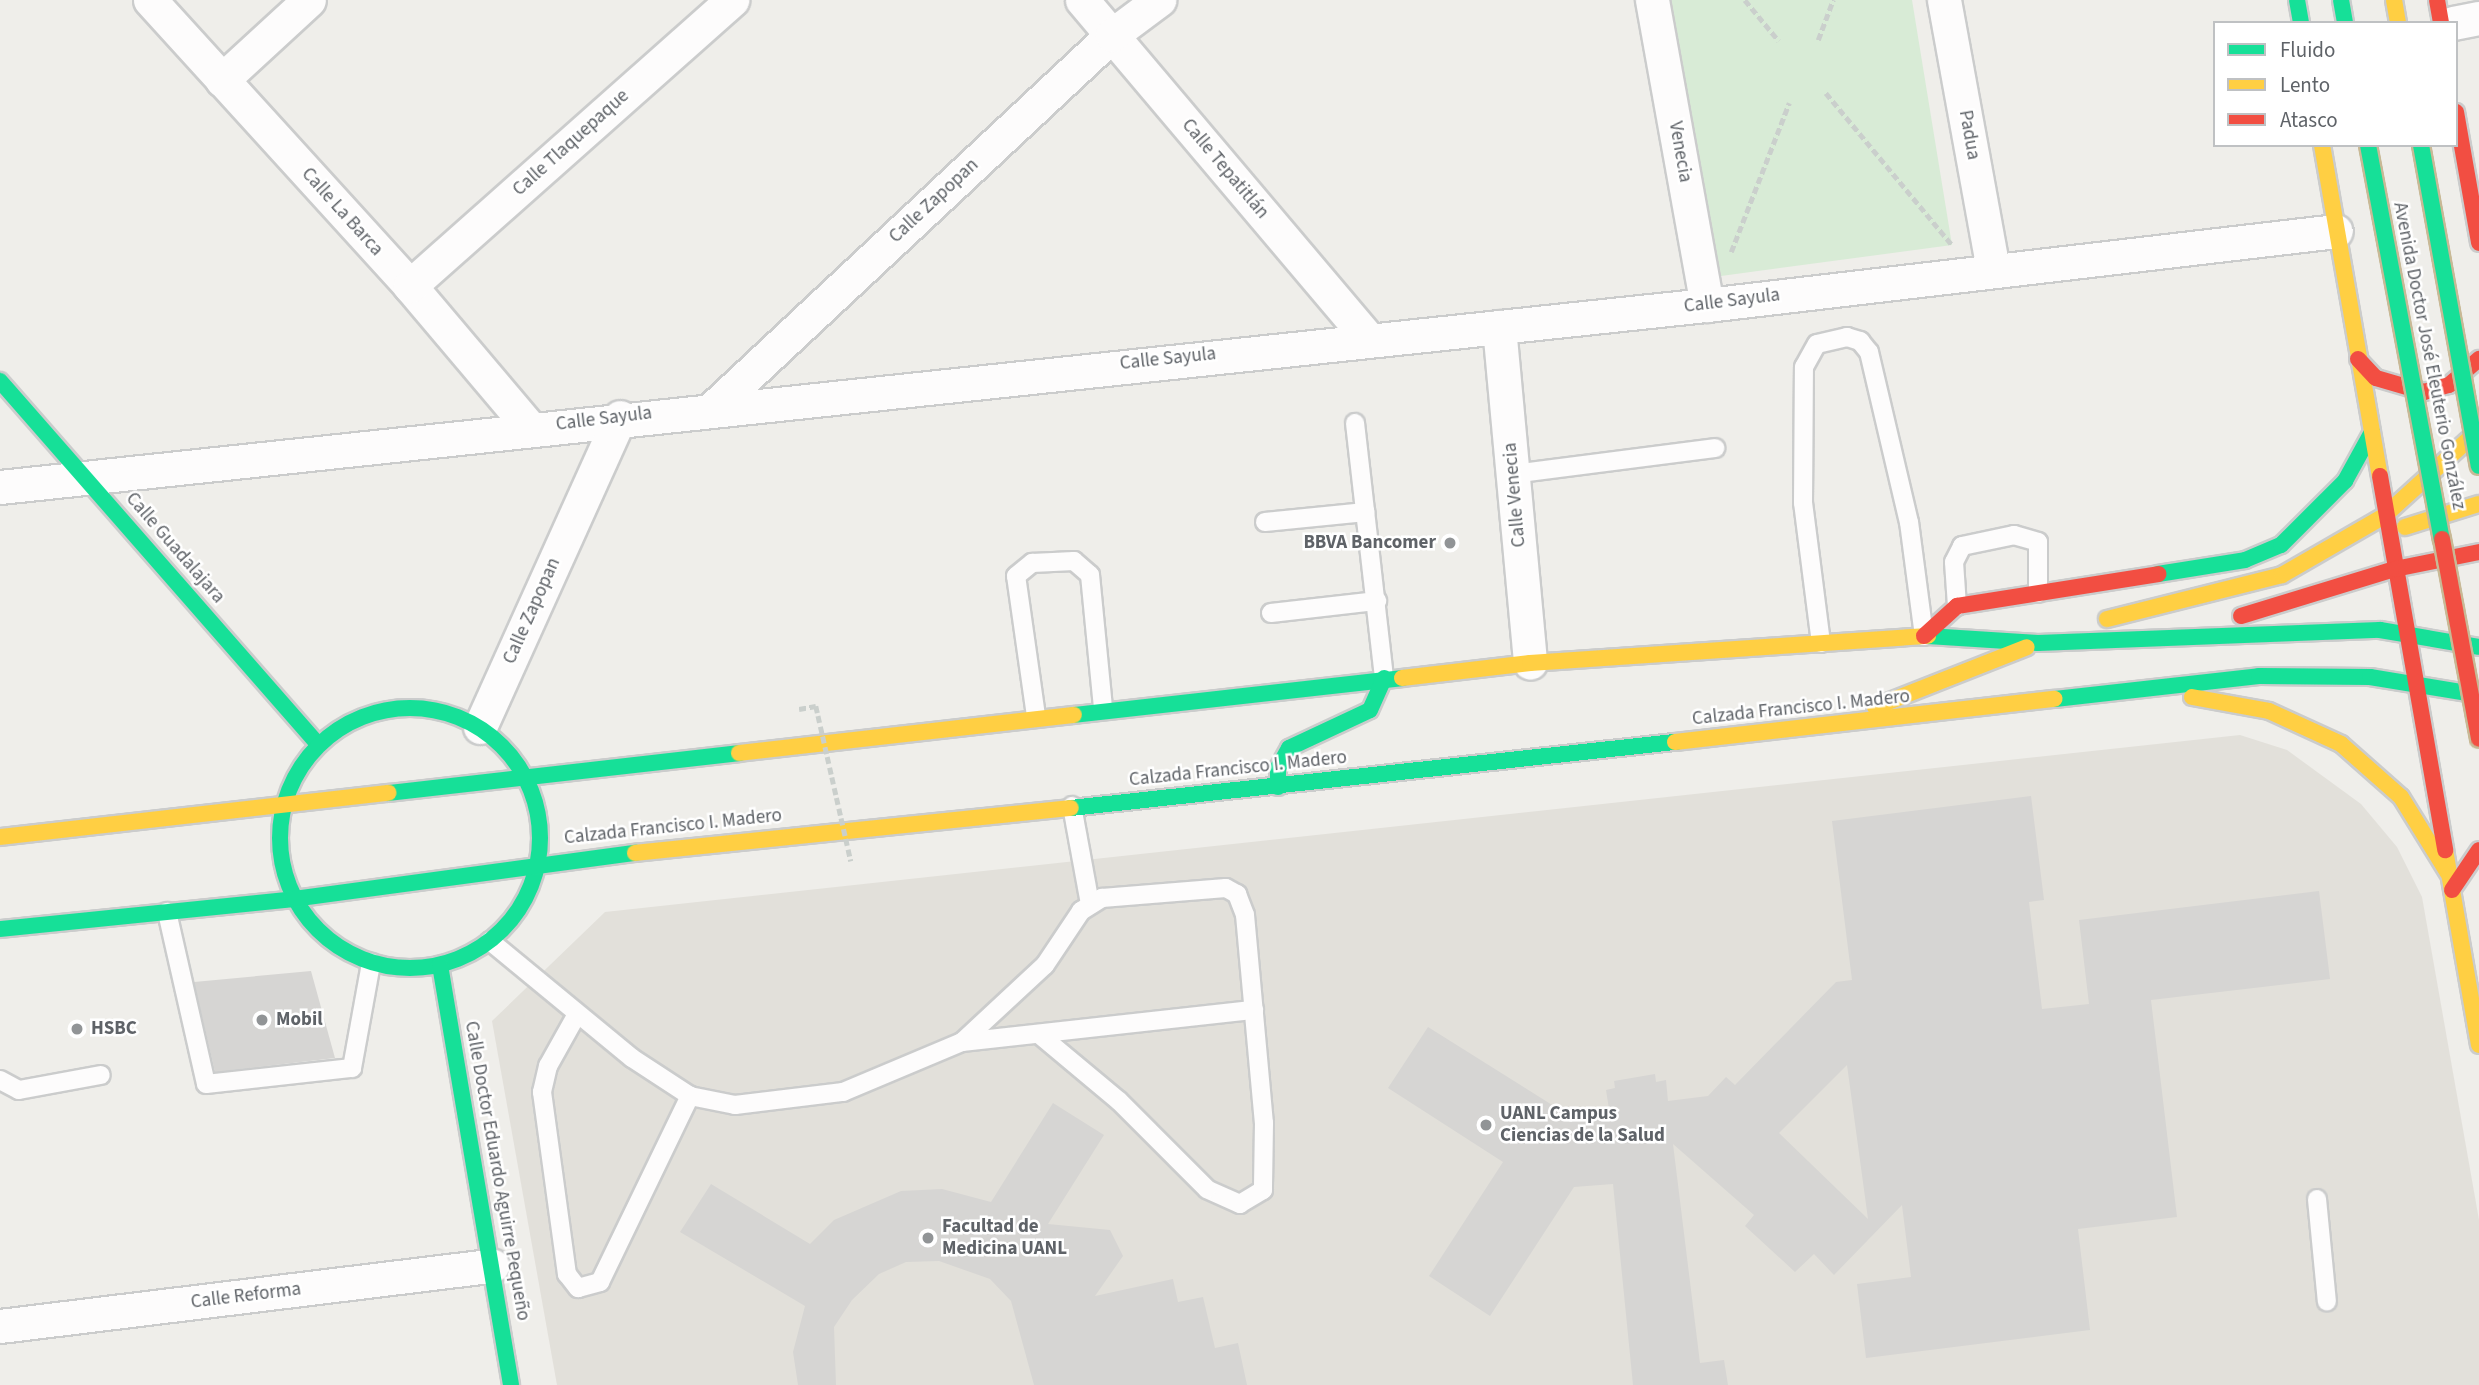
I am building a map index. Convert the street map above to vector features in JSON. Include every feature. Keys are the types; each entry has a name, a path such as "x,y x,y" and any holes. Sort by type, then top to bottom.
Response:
{"main road":[{"path":"2297,0 2301,21"},
{"path":"2341,0 2346,21"},
{"path":"2394,0 2398,21"},
{"path":"2437,0 2441,21"},
{"path":"2458,123 2479,243"},
{"path":"2322,147 2372,432 2385,524 2479,1045"},
{"name":"Avenida Doctor José Eleuterio González","path":"2368,147 2479,739"},
{"name":"Avenida Doctor José Eleuterio González","path":"2421,147 2479,466"},
{"path":"2358,359 2376,378 2424,392 2449,385 2479,359"},
{"name":"Calle Guadalajara","path":"0,381 318,744"},
{"path":"2385,524 2479,429"},
{"path":"1924,636 1957,606 2245,560 2281,545 2345,481 2372,432"},
{"path":"2377,469 2425,483"},
{"path":"1831,726 2095,622 2282,575 2351,535 2385,524 2479,504"},
{"path":"2182,632 2395,569 2479,552"},
{"path":"0,836 281,809 1103,708 1530,663 1924,636 2038,643 2182,632 2340,629 2407,635 2479,647"},
{"name":"Calzada Francisco I. Madero","path":"0,929 293,899 538,864 1072,806 1278,787 2312,674 2415,684 2479,695"},
{"path":"1278,787 1278,768 1289,748 1370,710 1384,678"},
{"path":"2148,691 2269,711 2342,744 2401,797 2448,873"},
{"path":"396,708 439,710 480,727 507,750 527,778 540,820 538,864 528,895 490,941 440,965 406,969 372,963 331,942 293,899 279,855 281,809 289,785 318,744 354,719 396,708"},
{"path":"2452,890 2479,850"},
{"name":"Calle Doctor Eduardo Aguirre Pequeño","path":"440,965 511,1385"}],"street":[{"name":"Calle La Barca","path":"150,0 410,286 530,428"},
{"path":"222,80 309,0"},
{"name":"Calle Tlaquepaque","path":"410,286 732,0"},
{"name":"Calle Tepatitlán","path":"1082,0 1368,338"},
{"name":"Calle Zapopan","path":"714,407 1112,35 1159,0"},
{"name":"Venecia","path":"1652,0 1707,304"},
{"name":"Padua","path":"1944,0 1993,270"},
{"path":"2458,22 2479,18"},
{"name":"Calle Sayula","path":"0,487 620,417 1368,338 1499,327 2336,231"},
{"name":"Calle Venecia","path":"1499,327 1530,663"},
{"name":"Calle Zapopan","path":"480,727 620,417"},
{"name":"Calle Reforma","path":"0,1326 492,1266"}],"lane":[{"path":"1821,643 1803,503 1804,368 1817,344 1847,337 1860,341 1869,352 1909,522 1924,636"},
{"path":"1355,423 1384,678"},
{"path":"1513,474 1715,448"},
{"path":"1265,523 1366,512"},
{"path":"1957,606 1954,562 1962,546 2014,535 2038,542 2038,593"},
{"path":"1036,716 1016,576 1032,562 1074,561 1090,575 1103,708"},
{"path":"1271,613 1377,601"},
{"path":"1072,806 1090,904"},
{"path":"962,1042 1045,965 1090,904 1116,895 1226,888 1237,894 1245,915 1266,1182 1252,1202 1240,1204 1208,1189 1119,1101 1039,1034"},
{"path":"167,912 206,1084 352,1068 372,963"},
{"path":"490,941 576,1016 690,1096 735,1105 843,1092 962,1042 1254,1010"},
{"path":"576,1016 548,1066 542,1091 567,1274 578,1288 600,1282 690,1096"},
{"path":"0,1080 19,1090 101,1075"},
{"path":"2317,1199 2327,1302"}],"path":[{"path":"1745,0 1779,41"},
{"path":"1818,40 1833,0"},
{"path":"1826,93 1950,246 1950,228"},
{"path":"1726,264 1789,103"},
{"path":"816,706 851,861"}],"shaded area":[{"name":"UANL Campus Ciencias de la Salud","path":"2240,735 2287,750 2361,804 2397,847 2422,897 2479,1220 2479,1385 557,1385 492,1021 605,912"}],"green space":[{"path":"1665,0 1912,0 1952,245 1721,276"}],"building":[{"path":"2031,796 2044,900 2029,902 2042,1009 2089,1004 2079,920 2319,891 2330,979 2151,1000 2177,1217 2078,1229 2090,1330 1866,1358 1857,1284 1911,1277 1902,1205 1834,1275 1814,1254 1795,1272 1745,1226 1754,1215 1673,1144 1700,1363 1724,1360 1728,1385 1633,1385 1613,1184 1574,1187 1490,1316 1429,1276 1503,1162 1388,1088 1428,1027 1568,1115 1609,1109 1606,1090 1615,1088 1614,1081 1655,1074 1656,1082 1666,1080 1668,1101 1708,1096 1726,1077 1735,1085 1836,982 1852,980 1832,821","holes":["1847,1065 1868,1219 1779,1133"]},
{"name":"Mobil","path":"311,971 335,1058 215,1072 194,982"},
{"name":"Facultad de Medicina UANL","path":"1053,1103 1104,1135 1048,1224 1110,1230 1123,1256 1095,1296 1173,1279 1178,1302 1203,1297 1215,1348 1238,1343 1247,1385 1034,1385 1011,1301 990,1279 939,1261 906,1262 879,1274 852,1300 834,1327 836,1385 798,1385 793,1352 805,1306 680,1232 711,1184 810,1244 834,1220 901,1191 942,1189 991,1202"}],"traffic: fast":[{"path":"2297,0 2301,21"},
{"path":"2341,0 2345,21"},
{"path":"2368,147 2442,539"},
{"path":"2421,147 2479,466"},
{"path":"0,381 318,744"},
{"path":"2158,574 2245,560 2281,545 2345,481 2372,432"},
{"path":"1928,636 2038,643 2380,630 2479,647"},
{"path":"2055,699 2259,676 2370,677 2479,695"},
{"path":"1278,787 1278,768 1289,748 1370,710 1384,678"},
{"path":"1074,715 1402,678"},
{"path":"397,708 423,708 448,713 472,723 493,737 511,755 531,788 538,813 540,838 538,863 531,888 511,921 493,939 472,953 448,963 423,968 397,968 372,963 348,953 327,939 309,921 295,900 285,876 280,851 280,825 285,800 295,776 309,755 327,737 348,723 372,713 397,708"},
{"path":"1071,808 1675,742"},
{"path":"389,793 739,753"},
{"path":"0,929 293,899 635,853"},
{"path":"440,965 511,1385"}],"traffic: slow":[{"path":"2394,0 2398,21"},
{"path":"2322,147 2380,476"},
{"path":"2107,619 2282,575 2384,516 2479,430"},
{"path":"2405,527 2479,504"},
{"path":"1402,678 1530,663 1928,636"},
{"path":"1875,707 2027,647"},
{"path":"2192,697 2269,711 2341,744 2401,797 2448,873"},
{"path":"1675,742 2055,699"},
{"path":"739,753 1074,715"},
{"path":"0,837 389,793"},
{"path":"635,853 1071,808"},
{"path":"2445,850 2479,1045"}],"traffic: jam":[{"path":"2437,0 2441,21"},
{"path":"2458,123 2479,243"},
{"path":"2358,359 2376,378 2424,392 2449,385 2479,359"},
{"path":"2380,476 2445,850"},
{"path":"2442,539 2479,739"},
{"path":"2241,616 2395,569 2479,552"},
{"path":"1924,636 1957,606 2158,574"},
{"path":"2452,890 2479,850"}],"place":[{"name":"BBVA Bancomer","path":"1450,543"},
{"name":"Mobil","path":"262,1020"},
{"name":"HSBC","path":"77,1029"},
{"name":"UANL Campus Ciencias de la Salud","path":"1486,1125"},
{"name":"Facultad de Medicina UANL","path":"928,1238"}]}
